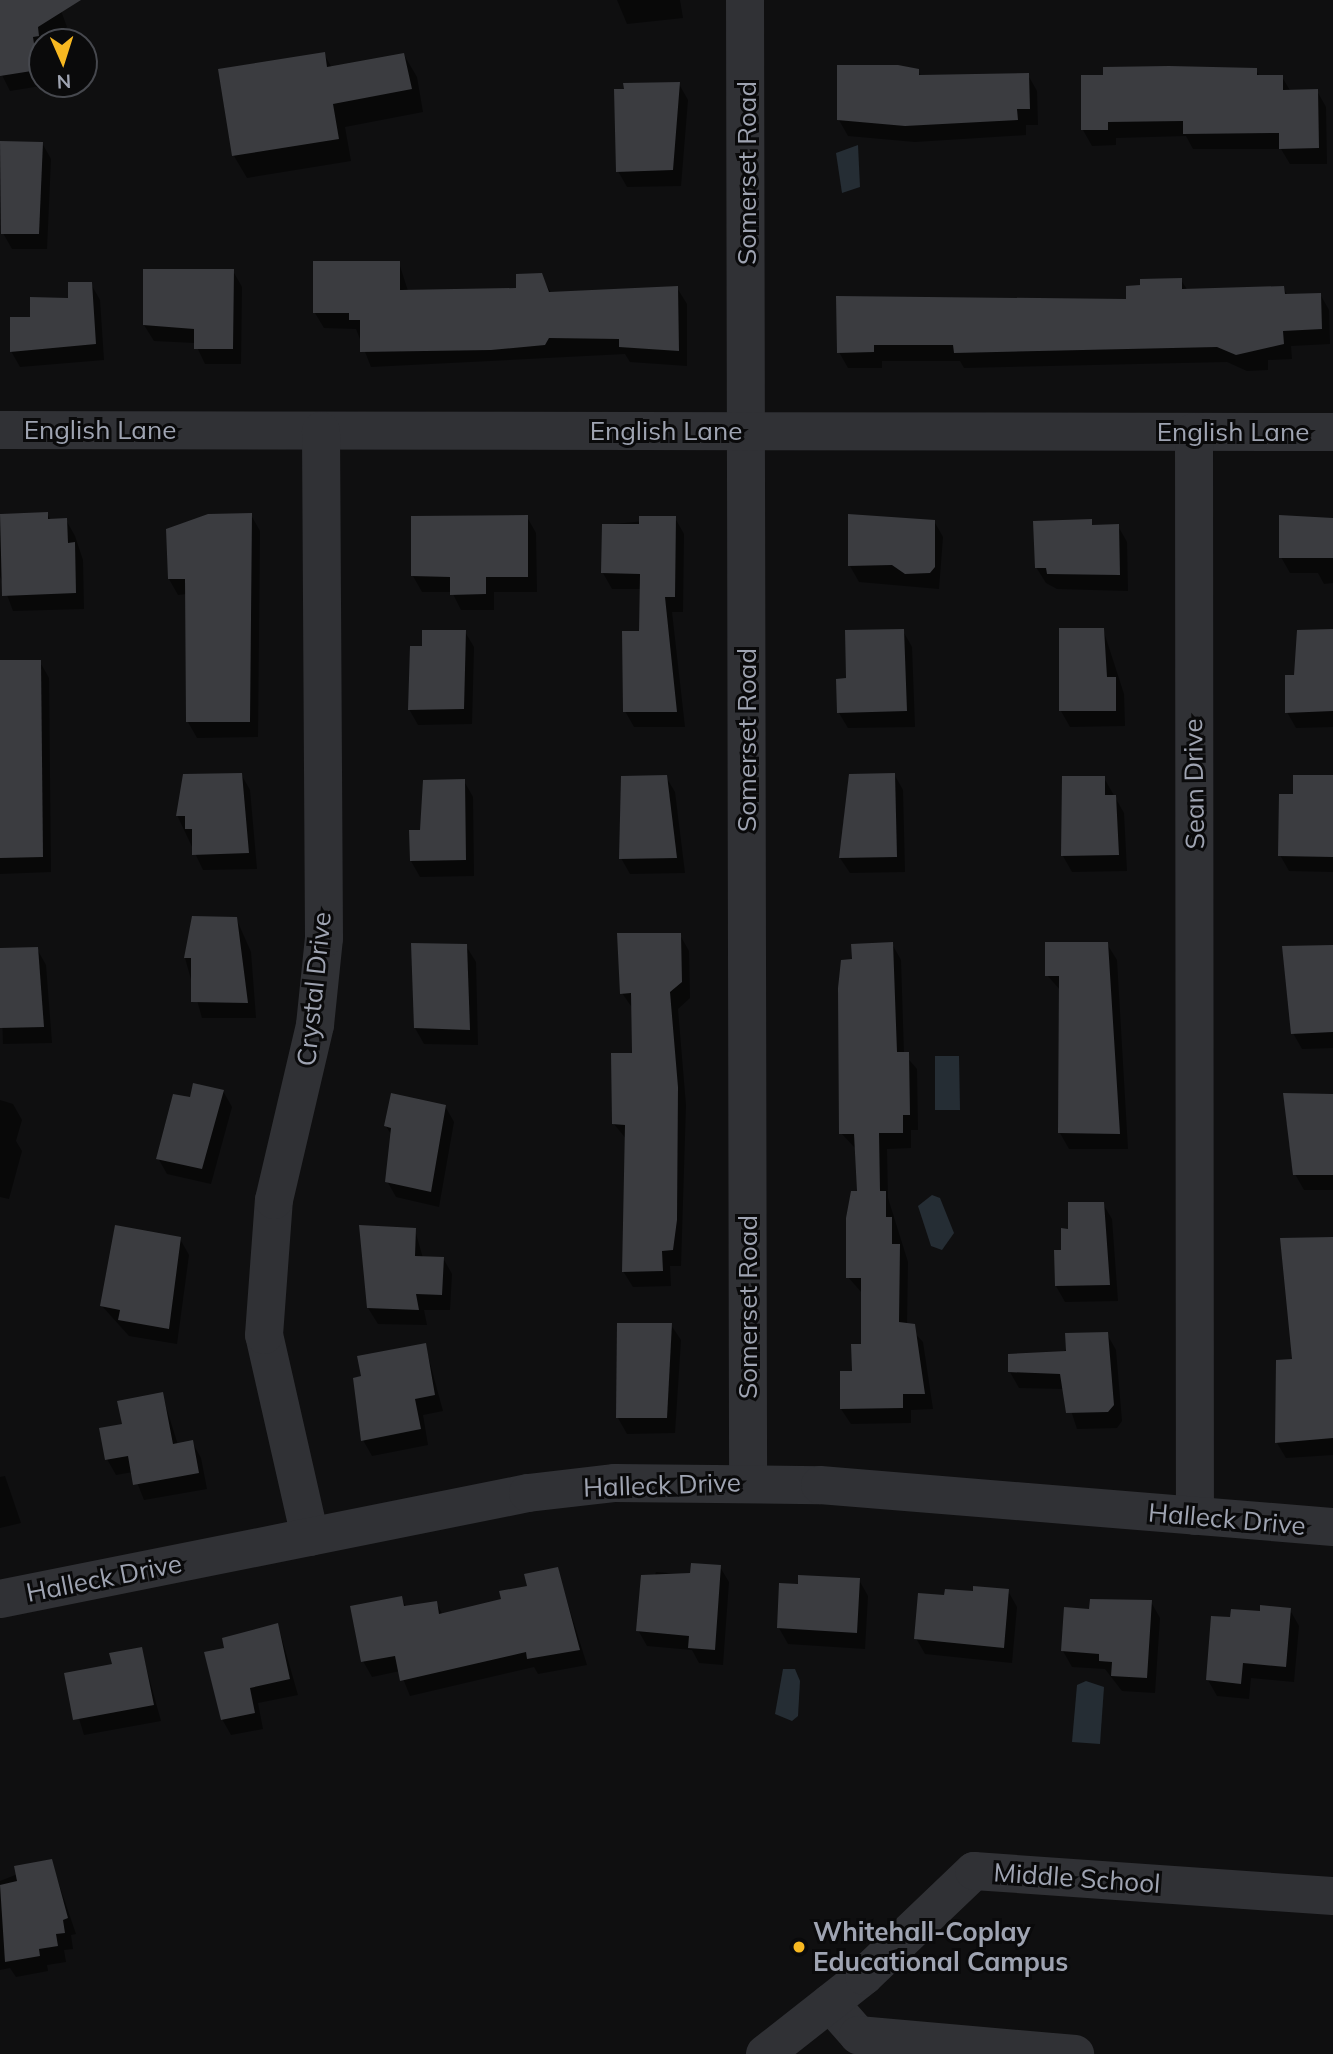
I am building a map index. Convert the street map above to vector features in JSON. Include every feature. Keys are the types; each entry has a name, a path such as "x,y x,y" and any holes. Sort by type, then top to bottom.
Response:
{"street":[{"name":"Somerset Road","path":"745,0 748,1480"},
{"name":"English Lane","path":"0,430 1333,432"},
{"name":"Crystal Drive","path":"310,1537 264,1335 274,1200 315,1025 324,938 321,430"},
{"name":"Sean Drive","path":"1194,432 1195,1516"},
{"name":"Halleck Drive","path":"0,1599 528,1493 748,1480 1333,1527"},
{"name":"Middle School","path":"765,2054 830,2003 974,1871 1333,1896"},
{"path":"830,2003 858,2035 1075,2054"}],"shaded area":[{"path":"858,145 860,187 842,193 836,153"},
{"path":"935,1056 959,1056 960,1110 935,1110"},
{"path":"932,1195 940,1198 954,1233 942,1250 931,1246 918,1206"},
{"path":"783,1669 795,1669 800,1681 798,1716 792,1721 775,1714"},
{"path":"1086,1681 1104,1687 1100,1744 1072,1742 1077,1685"}],"building":[{"path":"0,0 81,0 38,28 28,28 28,72 0,76"},
{"path":"325,52 327,67 404,53 412,89 333,104 339,139 232,156 218,69"},
{"path":"837,65 898,65 919,69 919,75 1029,73 1030,109 1017,109 1018,120 905,126 837,120"},
{"path":"1103,67 1257,68 1257,75 1283,75 1283,90 1318,89 1319,148 1279,149 1279,133 1183,134 1183,121 1108,122 1108,130 1081,130 1081,75 1103,75"},
{"path":"680,82 673,170 616,172 614,89 624,89 623,83"},
{"path":"0,141 43,142 39,234 1,234"},
{"path":"313,261 400,261 400,290 516,288 516,274 542,273 549,292 678,286 679,351 619,347 619,339 549,338 545,345 491,350 360,352 360,320 349,320 349,313 313,313"},
{"path":"143,269 234,269 233,349 194,349 194,329 143,325"},
{"path":"1182,278 1182,289 1284,286 1285,294 1321,293 1322,329 1283,331 1284,344 1236,355 1217,347 954,353 953,345 874,345 874,352 837,353 836,296 1126,299 1126,286 1140,285 1140,279"},
{"path":"68,282 92,282 96,344 10,352 10,317 30,317 30,297 68,298"},
{"path":"48,512 48,519 67,518 68,543 75,542 76,593 2,596 0,514"},
{"path":"252,513 250,722 186,722 185,579 168,579 166,529 208,514"},
{"path":"848,514 935,520 935,567 930,573 905,574 892,565 848,566"},
{"path":"528,515 528,577 486,577 486,594 450,595 450,577 411,576 411,516"},
{"path":"1279,515 1333,518 1333,558 1279,558"},
{"path":"639,516 676,516 675,597 665,597 677,712 623,712 622,631 639,631 640,574 601,573 602,524 639,524"},
{"path":"1092,519 1092,525 1119,524 1120,575 1047,574 1046,568 1035,568 1033,521"},
{"path":"1059,628 1104,628 1107,677 1116,677 1116,711 1059,711"},
{"path":"904,629 907,711 837,713 836,679 846,678 845,630"},
{"path":"1333,629 1333,711 1285,713 1285,675 1294,675 1297,630"},
{"path":"422,630 466,630 464,709 408,710 410,646 422,646"},
{"path":"0,660 41,660 43,857 0,858"},
{"path":"242,773 249,853 192,855 192,829 185,829 185,816 176,816 183,774"},
{"path":"895,773 897,857 839,858 849,774"},
{"path":"667,775 677,858 619,859 621,776"},
{"path":"1293,775 1333,775 1333,857 1278,856 1279,794 1293,794"},
{"path":"1062,776 1105,776 1105,795 1116,795 1119,855 1061,856"},
{"path":"465,779 466,860 410,861 409,830 420,830 423,780"},
{"path":"192,916 237,917 248,1003 191,1002 191,958 184,958"},
{"path":"617,933 681,933 682,982 670,992 678,1087 677,1220 673,1250 662,1251 663,1271 622,1272 625,1125 612,1124 611,1053 632,1053 631,993 620,994"},
{"path":"893,942 897,1052 909,1052 910,1115 903,1115 903,1133 879,1133 880,1191 886,1191 886,1217 892,1217 892,1244 900,1244 899,1322 915,1324 925,1394 903,1394 903,1408 840,1409 840,1371 852,1371 851,1344 861,1344 861,1278 846,1278 846,1218 851,1191 857,1191 854,1134 839,1134 838,988 841,960 852,959 851,944"},
{"path":"1045,942 1108,942 1120,1134 1058,1133 1059,976 1045,976"},
{"path":"411,943 467,944 470,1030 414,1028"},
{"path":"1333,945 1333,1032 1291,1034 1282,946"},
{"path":"38,947 44,1027 0,1028 0,948"},
{"path":"193,1083 224,1090 202,1169 156,1159 173,1094 190,1097"},
{"path":"391,1093 446,1105 431,1192 385,1182 391,1128 384,1126"},
{"path":"1283,1093 1333,1094 1333,1175 1293,1175"},
{"path":"1068,1202 1104,1202 1110,1285 1055,1286 1054,1250 1061,1250 1061,1228 1068,1229"},
{"path":"115,1225 181,1237 169,1329 118,1320 120,1310 100,1306"},
{"path":"359,1225 416,1228 415,1256 444,1257 442,1295 416,1294 419,1310 367,1308"},
{"path":"1333,1237 1333,1438 1275,1443 1276,1360 1292,1359 1280,1238"},
{"path":"617,1323 672,1323 667,1418 616,1418"},
{"path":"1108,1332 1114,1405 1108,1412 1066,1413 1060,1374 1008,1372 1008,1354 1066,1351 1065,1333"},
{"path":"426,1343 435,1395 415,1399 421,1429 361,1441 353,1378 361,1376 357,1356"},
{"path":"163,1392 173,1444 193,1440 199,1473 133,1485 128,1456 105,1460 99,1428 122,1424 117,1401"},
{"path":"691,1563 721,1565 715,1650 688,1648 689,1636 636,1631 641,1575 690,1573"},
{"path":"558,1567 580,1650 527,1659 526,1652 400,1681 395,1656 361,1662 350,1606 402,1596 404,1606 437,1601 439,1614 501,1599 499,1591 527,1586 524,1574"},
{"path":"798,1575 860,1578 857,1633 777,1628 779,1583 798,1584"},
{"path":"973,1586 1009,1589 1004,1648 914,1639 918,1593 944,1595 945,1589 973,1591"},
{"path":"1090,1599 1152,1600 1147,1678 1111,1676 1112,1662 1099,1661 1099,1654 1061,1651 1064,1607 1089,1609"},
{"path":"1260,1605 1291,1608 1286,1667 1243,1663 1241,1684 1206,1680 1211,1616 1230,1617 1231,1609 1260,1611"},
{"path":"278,1623 290,1679 250,1688 255,1713 221,1720 204,1652 224,1648 222,1638"},
{"path":"142,1647 154,1705 73,1720 64,1673 112,1664 109,1653"},
{"path":"52,1859 68,1918 63,1920 65,1933 56,1934 58,1946 39,1949 40,1956 5,1962 0,1885 17,1881 14,1866"}],"place":[{"name":"Whitehall-Coplay Educational Campus","path":"799,1947"}]}
